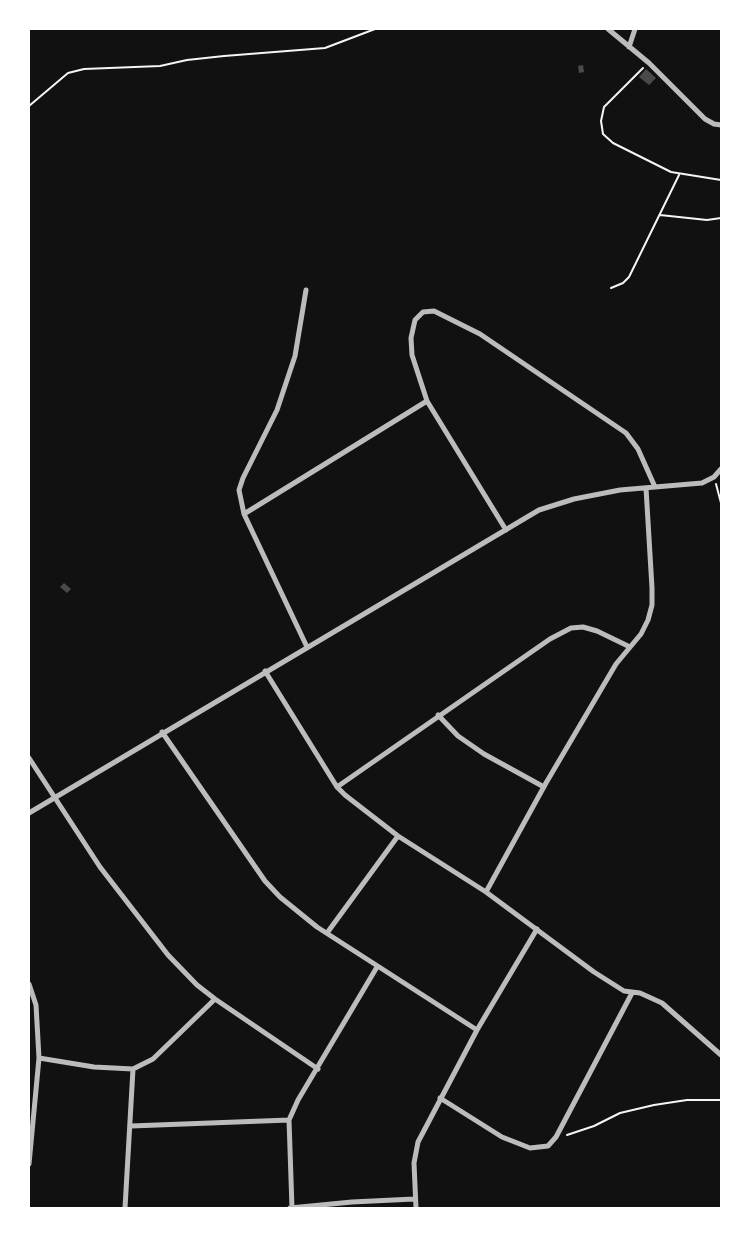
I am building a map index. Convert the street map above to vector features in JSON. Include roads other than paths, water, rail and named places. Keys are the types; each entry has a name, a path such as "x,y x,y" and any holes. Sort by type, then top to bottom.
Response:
{"street":[{"path":"608,29 649,63 705,119 714,124 721,124"},
{"path":"629,47 635,29"},
{"path":"306,290 295,356 278,410 243,478 239,490 244,514 307,647"},
{"path":"506,530 427,401 412,355 411,338 415,320 422,312 434,311 480,334 626,433 638,449 655,487"},
{"path":"244,514 427,401"},
{"path":"29,813 265,670 539,510 574,499 620,490 687,486 714,477 721,469"},
{"path":"486,892 544,787 616,664 641,634 648,620 652,605 646,488"},
{"path":"337,787 438,715 550,639 571,628 584,627 597,631 630,647"},
{"path":"265,670 337,787 398,836 486,892 624,992 651,996 662,1003 721,1055"},
{"path":"438,715 458,736 484,754 544,787"},
{"path":"162,732 265,880 280,897 327,933 377,967 477,1030"},
{"path":"29,758 100,867 168,955 197,985 215,999 318,1069"},
{"path":"327,933 398,836"},
{"path":"416,1208 414,1199 414,1164 418,1142 477,1030 537,930"},
{"path":"377,967 298,1100 289,1120 290,1208 414,1199"},
{"path":"29,984 36,1005 39,1058 29,1164"},
{"path":"440,1098 502,1136 530,1148 548,1146 556,1137 632,993"},
{"path":"39,1058 94,1067 133,1069 153,1059 215,999"},
{"path":"125,1208 133,1069"},
{"path":"131,1126 289,1120"}]}
